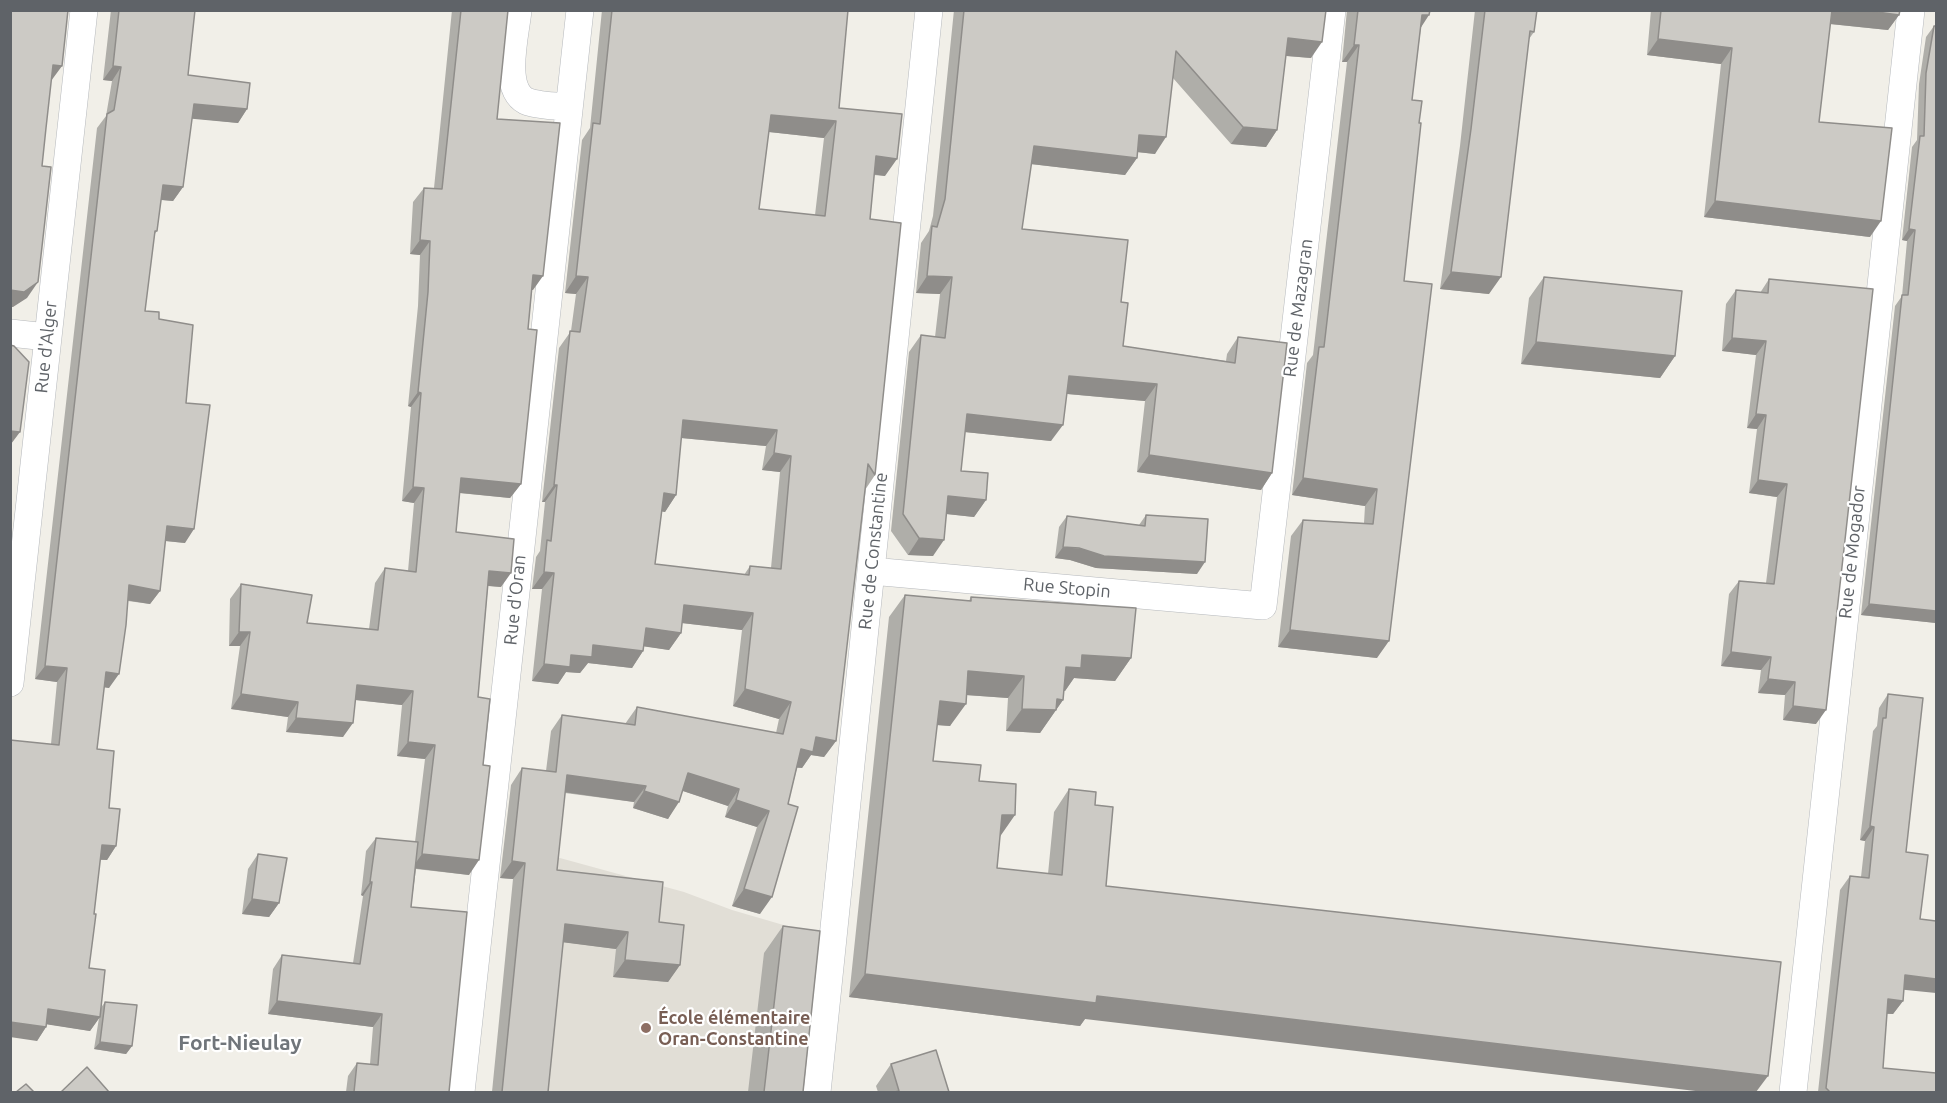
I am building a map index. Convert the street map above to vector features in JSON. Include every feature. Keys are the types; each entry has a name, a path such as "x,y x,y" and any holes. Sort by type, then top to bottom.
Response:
{"street":[{"name":"Rue d'Alger","path":"10,683 84,10"},
{"path":"518,10 512,71 513,85 519,96 528,102 569,107"},
{"name":"Rue d'Oran","path":"461,1092 579,10"},
{"name":"Rue de Constantine","path":"817,1092 929,10"},
{"name":"Rue de Mazagran","path":"1263,606 1332,10"},
{"name":"Rue de Mogador","path":"1793,1092 1911,10"},
{"path":"10,333 47,338"},
{"name":"Rue Stopin","path":"871,571 1263,606"}],"shaded area":[{"name":"École élémentaire Oran-Constantine","path":"549,855 684,892 732,910 804,931 787,1092 492,1092"}],"building":[{"path":"10,10 68,10 62,66 53,65 46,128 42,166 51,167 38,282 24,292 10,290"},
{"path":"119,10 195,10 188,75 250,83 247,109 194,104 183,187 163,185 145,311 159,312 159,319 193,325 186,403 210,405 194,529 167,526 160,591 129,585 119,674 106,672 97,749 114,751 109,808 120,809 116,846 102,845 94,914 96,914 89,968 105,970 100,1017 48,1009 46,1027 10,1022 10,740 59,745 67,668 45,666 107,114 114,110 121,67 113,66"},
{"path":"461,10 508,10 497,119 560,123 543,276 533,275 528,329 537,330 521,484 461,478 456,532 514,539 511,573 489,571 478,697 490,699 483,765 490,766 479,860 422,854 435,745 408,742 413,691 357,685 353,723 296,718 298,702 241,694 250,632 239,632 241,584 312,595 307,623 378,630 385,568 416,572 424,488 413,487 430,241 420,240 424,188 442,189"},
{"path":"612,10 848,10 839,108 902,114 897,159 876,156 870,219 901,223 875,475 868,464 836,741 816,737 813,752 801,749 788,804 798,807 772,897 744,889 769,811 736,800 739,789 688,773 679,802 644,791 646,786 567,775 557,870 663,882 659,922 684,925 680,965 625,960 628,932 565,924 548,1092 502,1092 525,863 512,861 522,768 556,772 562,715 635,725 637,707 783,734 791,702 745,689 753,613 684,605 681,633 646,628 643,651 593,645 592,657 571,655 570,667 544,664 554,573 544,572 547,540 551,541 557,485 554,485 570,331 580,332 588,277 576,276 593,123 600,124","holes":["771,115 836,121 825,216 759,209","683,420 777,430 774,453 791,456 781,569 750,566 749,575 655,564 664,493 676,495"]},
{"path":"964,10 1326,10 1322,42 1288,38 1277,130 1243,127 1176,51 1166,137 1139,135 1137,158 1034,146 1022,229 1128,240 1121,302 1128,303 1123,346 1235,363 1238,337 1287,343 1272,473 1149,455 1157,384 1069,376 1063,425 967,414 961,471 988,473 986,500 948,496 944,540 919,538 903,514 921,335 945,338 952,277 927,276 932,226 937,227 945,199"},
{"path":"1358,10 1430,10 1429,15 1422,15 1412,100 1422,101 1404,281 1432,284 1389,641 1290,630 1303,520 1373,524 1377,489 1303,478 1319,347 1324,347 1359,45 1354,45"},
{"path":"1485,10 1537,10 1534,32 1530,31 1501,277 1451,272"},
{"path":"1661,10 1832,10 1819,122 1892,128 1881,221 1715,201 1732,48 1658,39"},
{"path":"1863,10 1900,10 1899,15"},
{"path":"1934,26 1936,26 1936,611 1869,604 1902,295 1908,295 1915,230 1909,229 1920,136 1924,136 1926,73"},
{"path":"1544,277 1682,291 1675,356 1536,342"},
{"path":"1769,279 1873,289 1826,710 1793,706 1795,682 1768,679 1771,657 1731,652 1739,581 1774,584 1787,484 1758,480 1766,415 1756,414 1766,341 1732,338 1736,290 1768,293"},
{"path":"10,345 14,346 29,362 20,432 10,431"},
{"path":"1146,515 1208,519 1205,562 1104,556 1079,548 1063,547 1067,516 1145,526"},
{"path":"905,595 971,601 971,597 1136,608 1131,658 1082,655 1081,668 1066,667 1063,700 1057,699 1056,710 1022,709 1024,676 968,671 966,704 940,701 933,761 981,765 979,781 1016,784 1015,815 1002,815 997,868 1062,875 1069,789 1096,792 1095,805 1113,807 1106,886 1781,962 1768,1076 1097,996 1096,1003 865,974"},
{"path":"1888,694 1923,698 1906,852 1928,855 1920,919 1936,921 1936,979 1905,975 1903,1001 1888,999 1883,1068 1936,1073 1936,1092 1830,1092 1826,1088 1850,876 1869,878 1874,827 1870,826"},
{"path":"376,838 418,842 411,907 467,912 449,1092 354,1092 357,1063 378,1065 382,1014 277,1001 282,955 360,964"},
{"path":"258,854 287,858 279,903 252,899"},
{"path":"783,926 820,931 803,1092 764,1092"},
{"path":"105,1002 137,1005 132,1046 100,1042"},
{"path":"936,1050 949,1092 895,1092 899,1091 891,1064"},
{"path":"87,1067 109,1092 61,1092"},
{"path":"26,1084 34,1092 16,1092"}],"place":[{"name":"École élémentaire Oran-Constantine","path":"646,1028"}],"district":[{"name":"Fort-Nieulay","path":"240,1043"}]}
